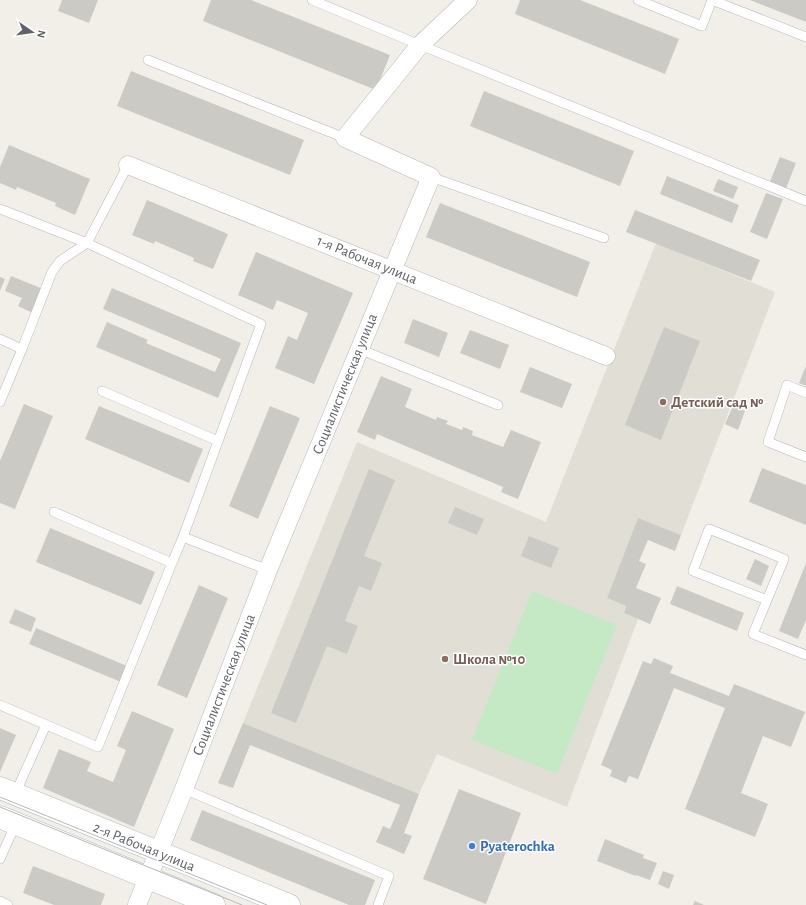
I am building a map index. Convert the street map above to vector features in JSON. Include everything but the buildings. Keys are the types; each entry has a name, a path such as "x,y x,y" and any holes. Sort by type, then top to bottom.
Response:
{"main road":[{"name":"2-я Рабочая улица","path":"8,791 289,905"},
{"name":"2-я Рабочая улица","path":"8,820 214,905"}],"street":[{"path":"431,177 345,138 420,45 468,0"},
{"name":"1-я Рабочая улица","path":"128,165 606,356"},
{"name":"Социалистическая улица","path":"137,905 159,853 268,570 431,177"}],"lane":[{"path":"312,0 806,201"},
{"path":"638,0 702,26 712,0 806,38"},
{"path":"148,60 345,138"},
{"path":"0,402 52,272 60,261 87,243 128,165"},
{"path":"431,177 604,238"},
{"path":"0,209 87,243 261,324 183,537 98,747 0,705"},
{"path":"0,339 22,349"},
{"path":"359,349 498,405"},
{"path":"806,393 787,385 768,442 806,457"},
{"path":"102,391 218,441"},
{"path":"54,512 172,563"},
{"path":"766,600 693,571 709,529 784,559 753,634 806,655"},
{"path":"183,537 268,570"},
{"path":"8,791 46,725"},
{"path":"184,789 388,876 378,905"},
{"path":"0,859 8,820"},
{"path":"0,901 8,905"}],"shaded area":[{"name":"Школа №10","path":"656,243 775,292 681,535 638,519 607,598 626,606 624,613 638,619 567,807 437,754 419,794 243,723 357,442 546,522"}],"green space":[{"path":"532,591 617,625 557,774 472,740"}],"tram line":[{"path":"0,797 267,905"},
{"path":"0,807 242,905"}],"place":[{"name":"Детский сад №","path":"663,402"},
{"name":"Школа №10","path":"445,659"},
{"name":"Pyaterochka","path":"472,846"}]}
